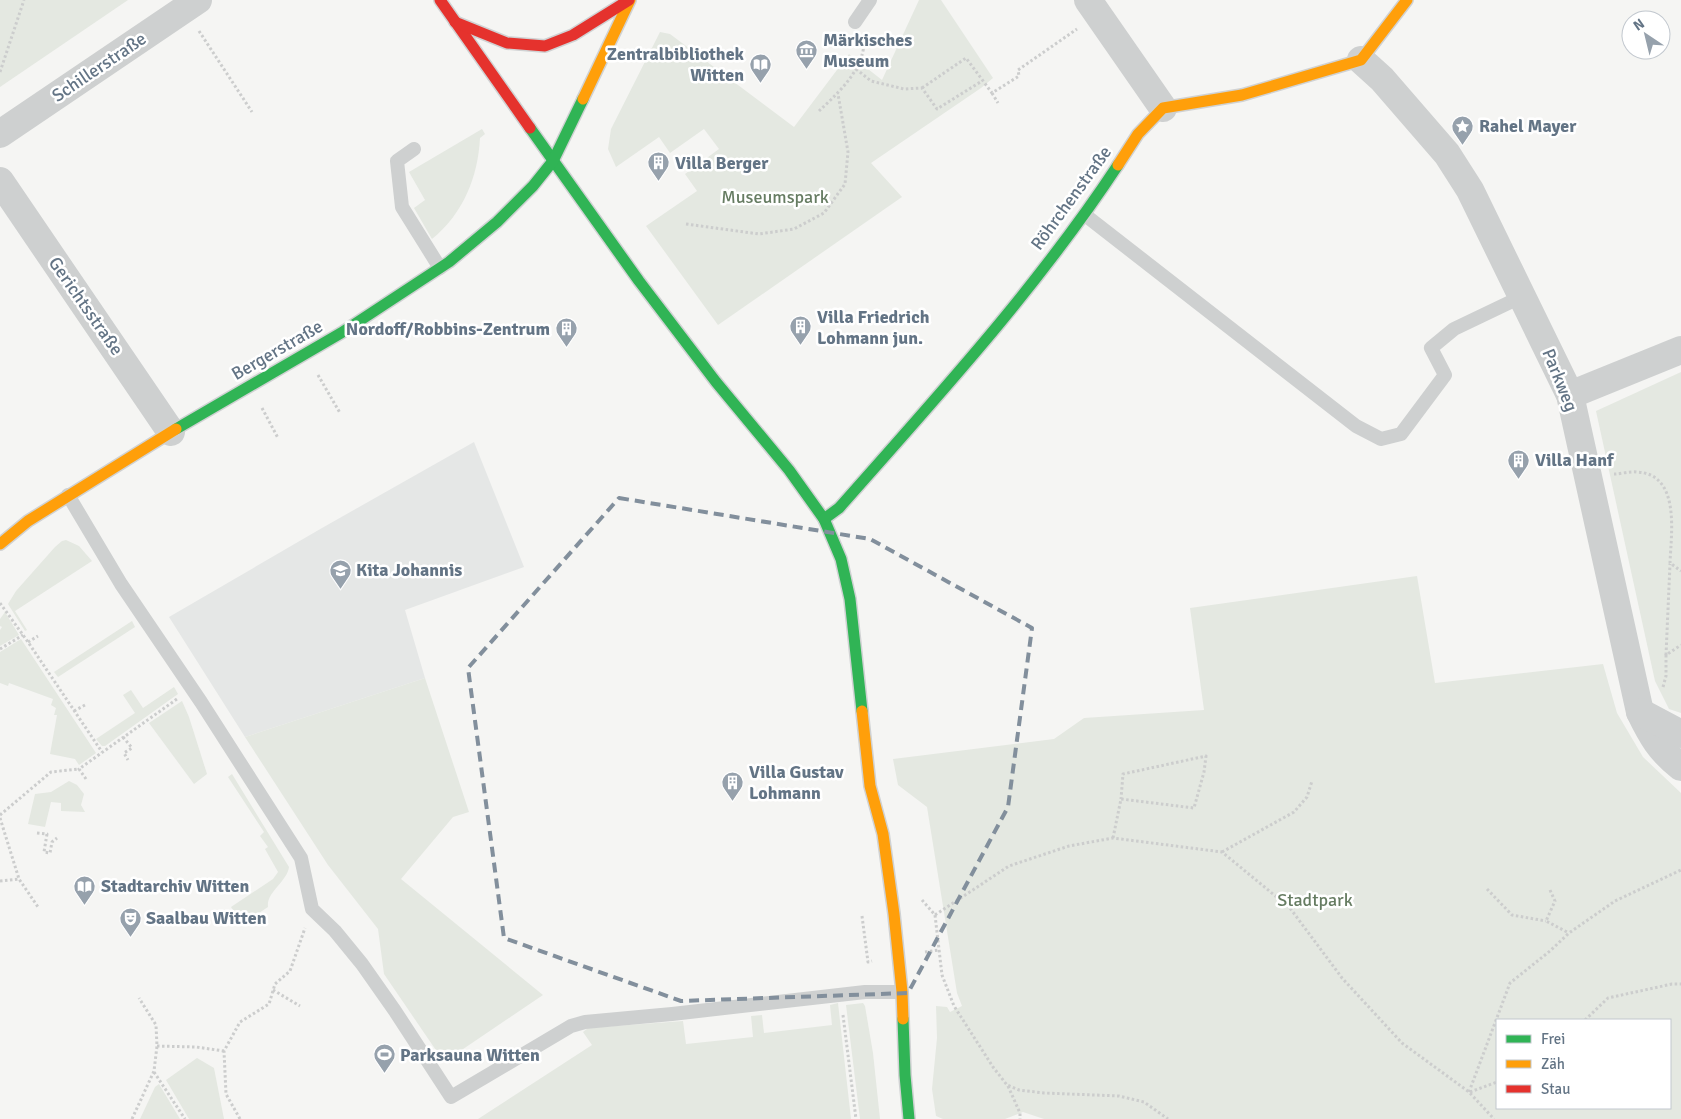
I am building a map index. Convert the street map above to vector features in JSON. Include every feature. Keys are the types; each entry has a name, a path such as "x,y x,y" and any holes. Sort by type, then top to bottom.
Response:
{"main road":[{"path":"440,0 639,281 716,382 813,502 824,519 841,559 850,599 870,786 882,834 894,914 902,992 905,1075 910,1119"},
{"path":"455,22 507,43 545,46 573,35 630,0"},
{"name":"Bergerstraße","path":"0,544 28,521 68,495 171,432 341,333 440,268 497,222 533,186 553,161 630,0"},
{"path":"1163,108 1242,95 1361,60 1407,0"},
{"name":"Röhrchenstraße","path":"824,519 839,508 970,359 1085,215 1138,134 1163,108"}],"street":[{"path":"1088,0 1163,108"},
{"name":"Schillerstraße","path":"0,134 192,5"},
{"name":"Parkweg","path":"1361,60 1382,79 1447,154 1470,190 1570,395 1640,712 1653,738 1672,760 1681,767"},
{"name":"Gerichtsstraße","path":"0,181 171,432"},
{"path":"1570,395 1681,350"},
{"path":"1640,712 1681,734"}],"lane":[{"path":"855,22 870,0"},
{"path":"414,149 397,161 402,207 440,268"},
{"path":"1085,215 1356,426 1381,439 1401,434 1445,375 1431,348 1454,329 1523,296"},
{"path":"68,495 121,584 192,689 301,858 312,909 335,931 362,964 396,1011 451,1097 571,1026 585,1022 865,992 902,992"}],"path":[{"path":"0,72 24,0"},
{"path":"192,5 252,112"},
{"path":"819,111 838,94 856,69 864,50 855,22"},
{"path":"992,93 1019,76 1018,70 1072,33"},
{"path":"856,69 871,81 904,89 922,88 966,58 998,103"},
{"path":"922,88 937,109 982,81"},
{"path":"686,224 759,234 794,229 824,213 845,184 848,152 838,94"},
{"path":"305,353 340,413"},
{"path":"1620,474 1638,472 1654,476 1665,488 1672,508 1664,684"},
{"path":"1670,563 1681,571"},
{"path":"0,603 102,752"},
{"path":"0,649 23,635"},
{"path":"28,642 38,636"},
{"path":"1666,655 1681,645"},
{"path":"38,907 19,879 0,816 51,772 79,769 192,689"},
{"path":"74,711 84,705"},
{"path":"123,737 132,748 124,754 128,760"},
{"path":"1113,838 1123,774 1206,756 1204,772 1194,808 1120,799"},
{"path":"79,769 86,779"},
{"path":"1222,852 1294,812 1307,796 1312,781"},
{"path":"37,833 47,834 44,852 50,853 52,842 57,838"},
{"path":"935,915 1009,866 1070,846 1113,838 1222,852 1290,908 1342,978 1402,1043 1469,1092 1494,1119"},
{"path":"1496,1019 1510,982 1550,951 1569,933 1615,901 1681,870"},
{"path":"0,881 19,879"},
{"path":"1487,889 1512,915 1546,921 1569,933"},
{"path":"1546,921 1555,901 1550,890"},
{"path":"922,900 935,915 942,975 954,1006 993,1067 1007,1085 1020,1113 1020,1119"},
{"path":"240,1119 226,1094 224,1051 240,1022 269,1004 275,984 290,971 312,909"},
{"path":"1586,1019 1608,998 1672,984 1681,984"},
{"path":"273,990 300,1006"},
{"path":"841,995 856,1119"},
{"path":"132,1119 154,1071 156,1046 156,1025 139,998"},
{"path":"1469,1092 1496,1020"},
{"path":"156,1046 196,1047 224,1051"},
{"path":"154,1071 185,1119"},
{"path":"1469,1092 1496,1082"},
{"path":"1007,1085 1019,1090 1044,1093 1119,1096 1144,1102 1168,1119"}],"highlighted area":[{"path":"619,498 870,539 1032,628 1008,807 908,993 681,1001 504,938 468,668"}],"shaded area":[{"name":"Kita Johannis","path":"474,442 524,567 405,610 425,678 245,737 169,617"}],"green space":[{"path":"0,0 128,0 0,87"},
{"name":"Museumspark","path":"919,0 941,0 993,78 871,163 902,197 718,325 646,226 697,191 685,174 719,149 704,129 670,153 659,137 616,167 608,149 611,129 660,32 670,34 794,127 849,54 882,80"},
{"path":"482,129 485,134 480,138 476,167 467,194 452,218 432,239 414,208 425,200 409,172"},
{"path":"1681,372 1681,713 1669,709 1655,681 1596,411"},
{"path":"66,540 79,546 92,561 15,611 27,630 25,631 8,604 16,591 55,547"},
{"name":"Stadtpark","path":"1417,576 1435,683 1603,664 1617,713 1643,757 1681,793 1681,1119 1044,1119 1023,1112 1005,1119 943,1119 936,1116 932,1089 937,1038 936,1006 947,1007 950,1012 962,1006 957,993 927,807 898,785 893,759 1054,739 1084,718 1204,710 1190,608"},
{"path":"5,612 19,635 0,646 0,630 2,627 0,626 0,619"},
{"path":"132,621 135,627 58,677 54,672"},
{"path":"21,639 96,753 79,765 75,759 50,754 57,715 54,715 56,708 51,705 53,699 9,683 8,686 0,683 0,652"},
{"path":"425,678 469,812 453,817 401,879 543,995 444,1062 384,974 378,929 328,865 245,737"},
{"path":"174,687 178,694 105,746 102,746 96,739 135,713 123,695 131,690 143,708"},
{"path":"182,701 207,774 194,784 149,723"},
{"path":"232,774 289,867 285,877 270,897 268,907 242,924 231,907 273,879 278,872 265,849 268,847 260,836 264,832 228,777"},
{"path":"69,781 77,785 84,794 81,805 85,812 61,811 61,803 51,802 45,827 28,824 35,794 51,792"},
{"path":"838,1003 851,1119 478,1119 592,1045 583,1032 588,1028 683,1021 686,1044 753,1037 751,1016 762,1015 764,1033 832,1025 830,1005"},
{"path":"863,1003 873,1053 880,1119 860,1119 846,1005"},
{"path":"197,1058 214,1068 224,1119 189,1119 166,1080"},
{"path":"159,1084 180,1119 140,1119 155,1087"}],"traffic: fast":[{"path":"176,429 341,333 449,262 497,222 533,186 553,161 583,99"},
{"path":"530,128 639,281 716,382 789,470 824,519 841,559 850,599 862,711"},
{"path":"824,519 839,508 1020,299 1087,211 1118,165"},
{"path":"903,1019 909,1119"}],"traffic: slow":[{"path":"583,99 630,0"},
{"path":"1118,165 1138,134 1163,108 1242,95 1361,60 1407,0"},
{"path":"0,544 28,521 176,429"},
{"path":"862,711 870,786 883,834 894,914 903,1019"}],"traffic: jam":[{"path":"440,0 530,128"},
{"path":"455,22 507,43 545,46 573,35 629,0"}],"place":[{"name":"Märkisches Museum","path":"807,69"},
{"name":"Zentralbibliothek Witten","path":"760,83"},
{"name":"Rahel Mayer","path":"1463,145"},
{"name":"Villa Berger","path":"659,182"},
{"name":"Villa Friedrich Lohmann jun.","path":"801,346"},
{"name":"Nordoff/Robbins-Zentrum","path":"566,348"},
{"name":"Villa Hanf","path":"1519,479"},
{"name":"Kita Johannis","path":"340,589"},
{"name":"Villa Gustav Lohmann","path":"733,801"},
{"name":"Stadtarchiv Witten","path":"85,905"},
{"name":"Saalbau Witten","path":"130,937"},
{"name":"Parksauna Witten","path":"384,1074"}]}
